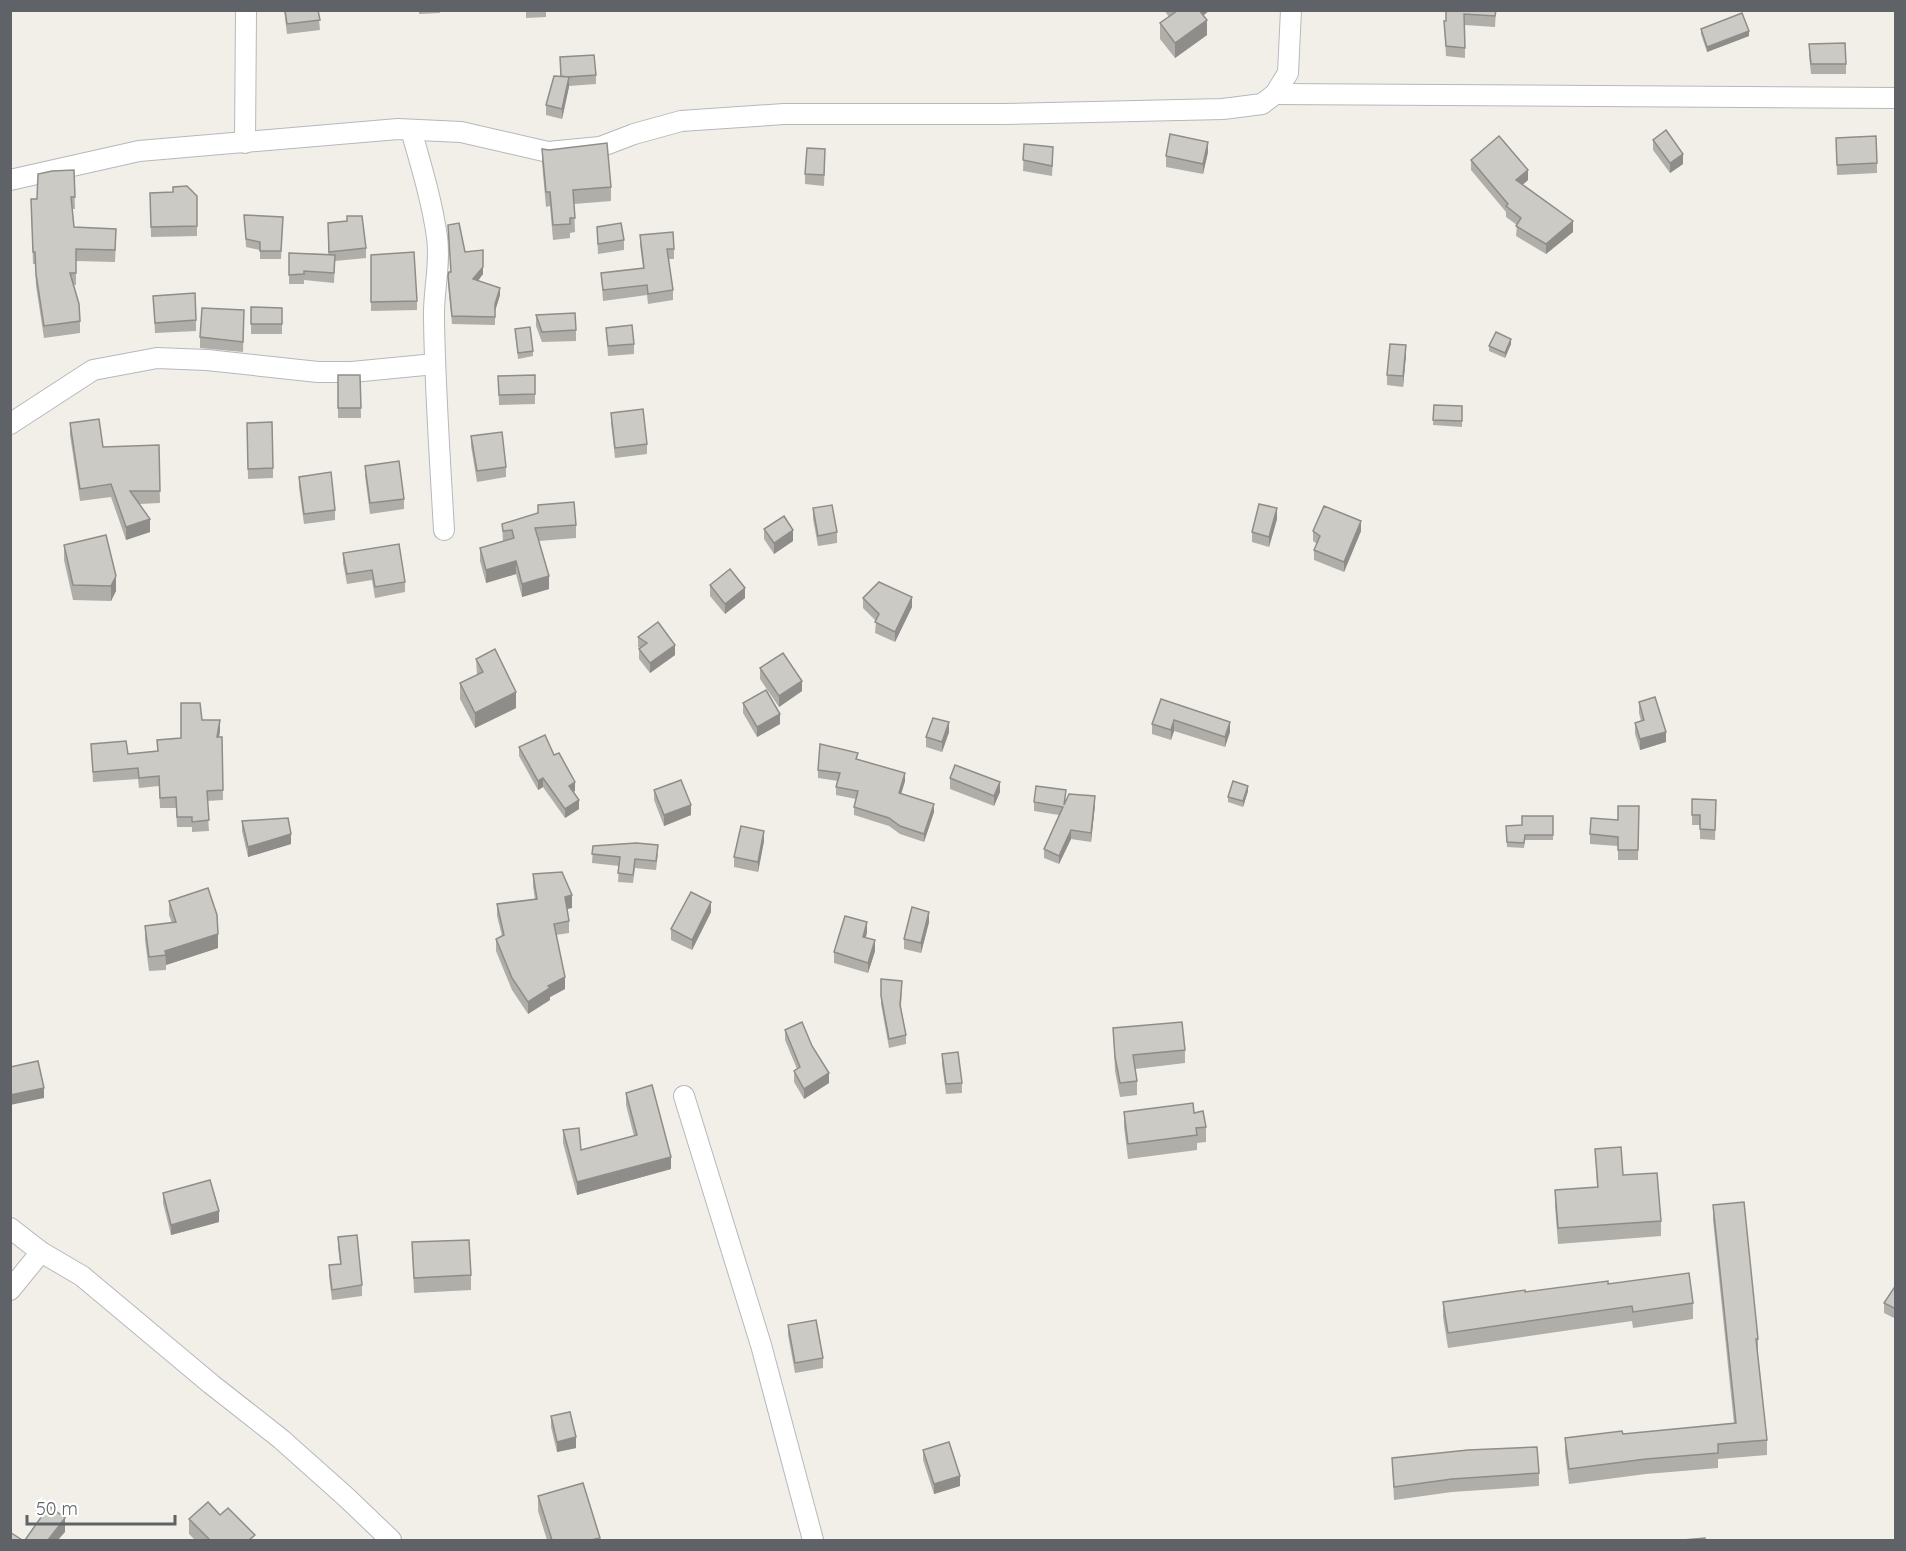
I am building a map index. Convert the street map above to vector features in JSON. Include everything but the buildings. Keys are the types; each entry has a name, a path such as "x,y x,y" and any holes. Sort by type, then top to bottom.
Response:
{"street":[{"path":"244,143 246,10"},
{"path":"10,180 139,151 398,129 461,132 548,152 600,147 634,134 681,121 784,114 1003,114 1223,109 1262,104 1275,94 1288,73 1291,10"},
{"path":"1275,94 1896,98"},
{"path":"411,130 425,179 437,237 439,270 434,314 435,364 444,530"},
{"path":"10,424 93,370 157,358 207,360 318,372 352,372 435,364"},
{"path":"684,1095 761,1345 813,1540"},
{"path":"10,1228 42,1252 82,1276 281,1439 390,1540"},
{"path":"10,1290 42,1252"}]}
